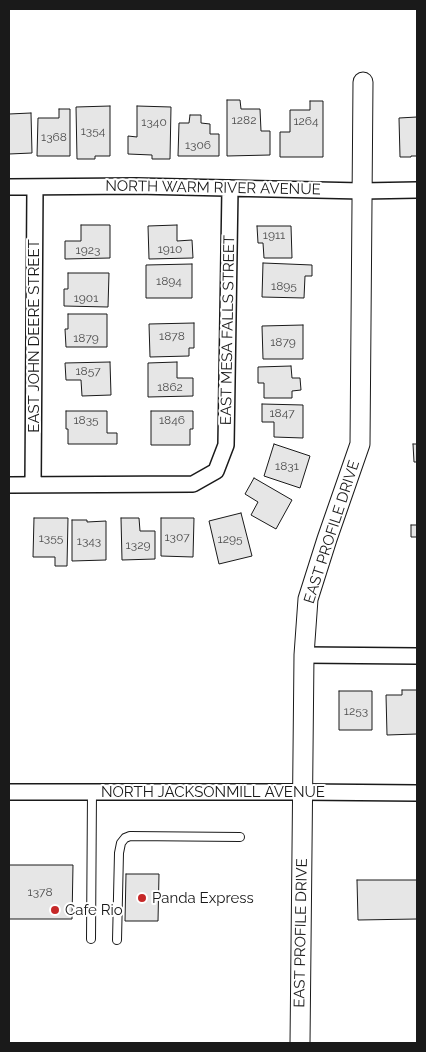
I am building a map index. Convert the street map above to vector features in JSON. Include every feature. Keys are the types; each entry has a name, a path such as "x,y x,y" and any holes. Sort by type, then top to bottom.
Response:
{"street":[{"name":"EAST PROFILE DRIVE","path":"300,1043 304,656 308,599 360,444 363,82"},
{"name":"NORTH WARM RIVER AVENUE","path":"9,187 136,186 362,191 417,190"},
{"name":"EAST JOHN DEERE STREET","path":"33,484 35,187"},
{"name":"EAST MESA FALLS STREET","path":"33,484 193,484 216,471 226,445 230,188"},
{"path":"9,485 33,484"},
{"path":"304,656 417,656"},
{"name":"NORTH JACKSONMILL AVENUE","path":"9,792 417,793"}],"lane":[{"path":"91,939 92,792"},
{"path":"117,940 118,853 121,843 125,838 130,836 240,837"}],"building":[{"path":"227,100 240,100 241,109 260,109 261,131 270,131 270,155 227,156"},
{"path":"310,101 323,101 323,157 280,157 280,132 290,132 290,110 310,110"},
{"path":"110,106 110,156 95,156 95,159 77,159 76,107"},
{"path":"137,106 171,107 170,159 152,159 152,155 128,154 128,136 137,137"},
{"path":"59,109 70,109 70,156 37,156 38,118 59,118"},
{"path":"31,113 32,153 9,154 9,114"},
{"path":"190,115 201,115 201,123 210,124 210,134 219,134 219,156 178,156 179,123 189,123"},
{"path":"417,117 417,156 400,157 399,118"},
{"path":"81,225 110,225 110,258 65,259 65,241 81,241"},
{"path":"177,225 177,241 192,240 193,258 149,259 148,226"},
{"path":"257,226 291,226 292,258 264,258 263,243 258,243"},
{"path":"263,263 312,265 312,276 305,276 304,298 262,297"},
{"path":"192,264 192,298 146,298 146,265"},
{"path":"68,273 109,273 108,307 64,306 64,289 68,289"},
{"path":"68,314 107,314 107,347 66,347 65,329 68,329"},
{"path":"194,323 194,348 189,348 189,356 150,357 149,324"},
{"path":"303,325 303,359 263,359 262,326"},
{"path":"110,362 111,395 82,396 81,380 66,380 65,363"},
{"path":"177,362 177,378 193,378 193,396 148,397 148,363"},
{"path":"291,366 292,378 300,378 301,390 292,391 292,398 264,398 264,383 258,383 258,367"},
{"path":"262,404 303,405 303,438 274,437 274,422 262,422"},
{"path":"66,411 107,411 107,433 117,433 117,444 68,444"},
{"path":"151,411 193,411 193,429 190,429 190,445 151,445"},
{"path":"274,444 310,456 300,488 264,476"},
{"path":"413,444 417,444 417,462 414,462"},
{"path":"254,478 292,500 276,529 251,515 258,502 245,494"},
{"path":"241,513 252,556 219,564 209,521"},
{"path":"34,518 68,518 67,566 55,566 55,557 33,557"},
{"path":"121,518 139,518 140,531 155,531 155,559 122,560"},
{"path":"161,518 194,518 193,557 161,556"},
{"path":"72,520 87,520 87,522 106,521 106,560 72,561"},
{"path":"411,525 417,525 417,537 411,537"},
{"path":"402,690 417,690 417,734 387,735 386,695 402,695"},
{"path":"339,691 372,691 372,730 339,730"},
{"path":"9,865 73,865 72,919 9,919"},
{"name":"Panda Express","path":"126,874 159,874 158,921 125,921"},
{"path":"357,880 417,880 417,919 358,920"}],"place":[{"name":"Panda Express","path":"142,898"},
{"name":"Cafe Rio","path":"55,910"}]}
